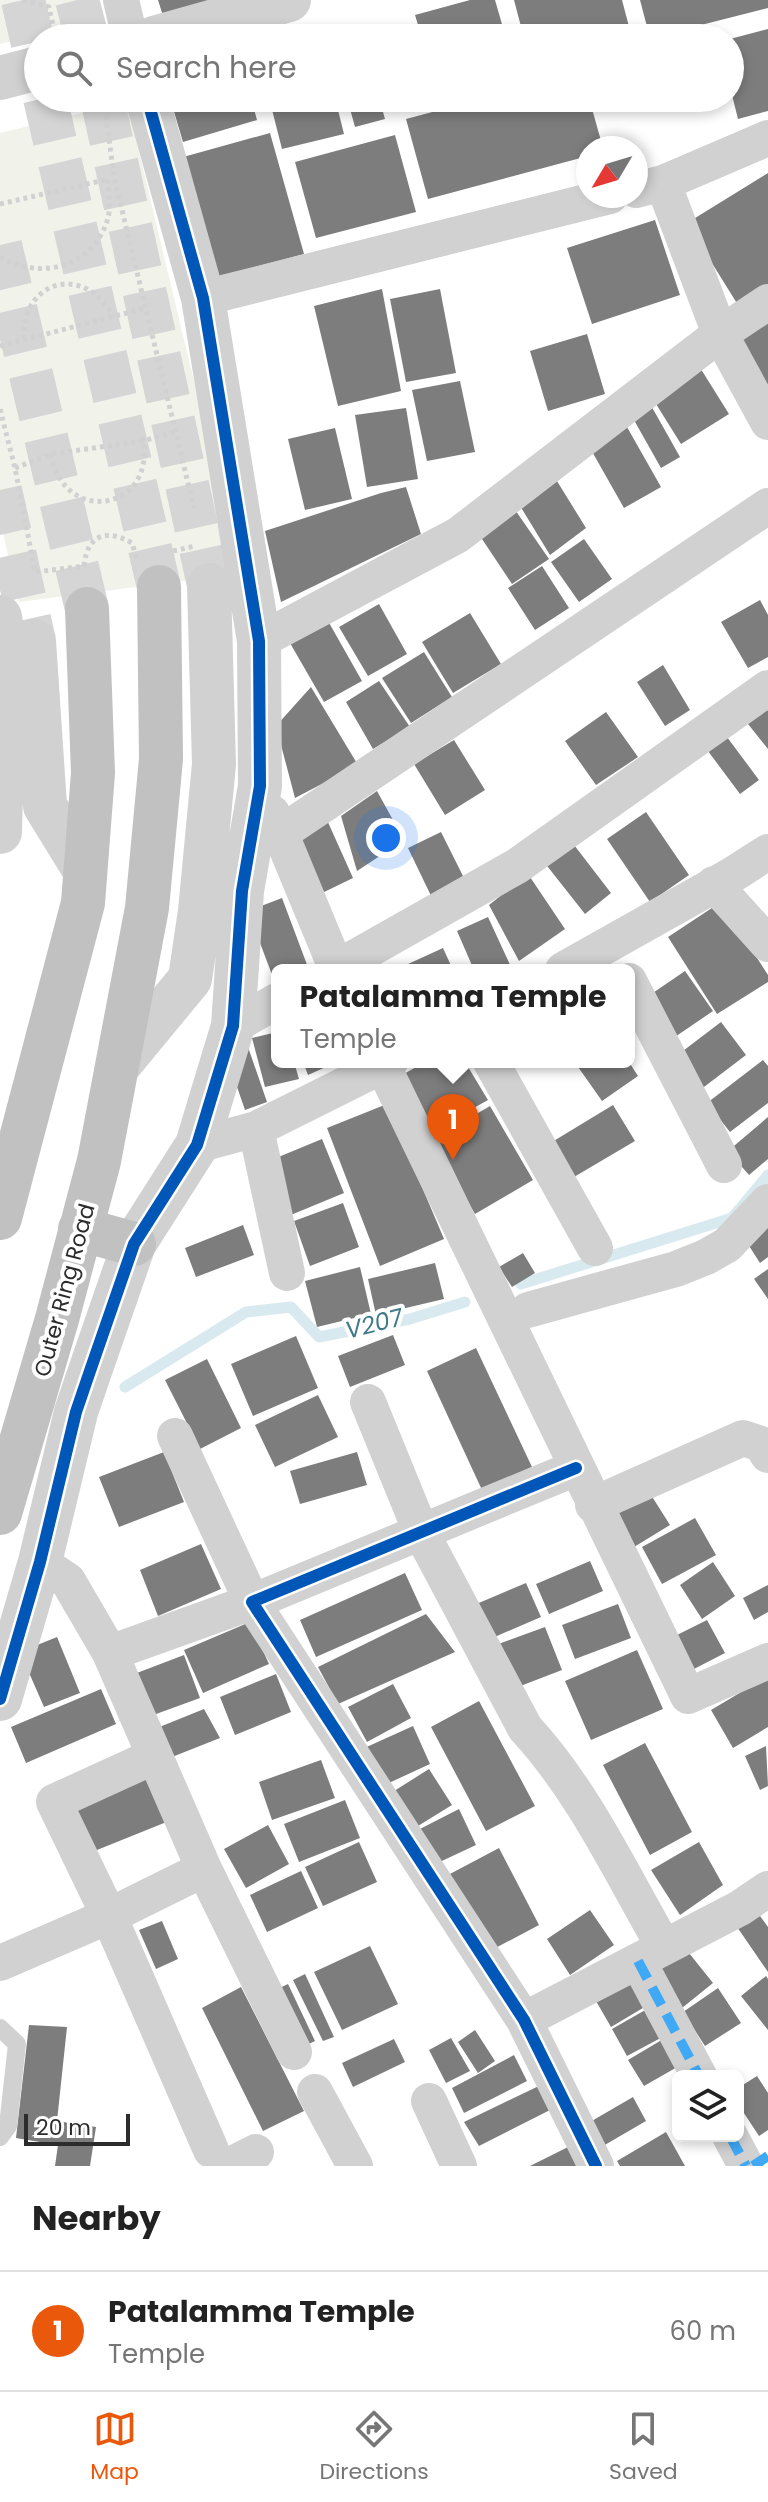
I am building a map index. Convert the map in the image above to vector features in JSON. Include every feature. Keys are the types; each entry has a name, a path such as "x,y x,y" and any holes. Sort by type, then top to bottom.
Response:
{"highway":[{"name":"Outer Ring Road","path":"0,1513 99,1161 147,908 161,759 158,565"},
{"path":"2,1204 83,903 93,773 87,609"},
{"path":"80,1229 134,1244"}],"street":[{"path":"121,0 127,24"},
{"path":"204,24 289,0"},
{"path":"0,78 24,72"},
{"path":"0,1699 40,1562 76,1412 90,1371 134,1244 197,1145 233,1026 242,891 260,786 259,641 203,298 151,112"},
{"path":"768,138 650,186 720,334 768,422"},
{"path":"203,298 576,205"},
{"path":"259,641 458,535 720,334 768,302"},
{"path":"281,833 768,506"},
{"path":"119,1065 190,979 214,764 206,565"},
{"path":"17,629 45,806 85,871"},
{"path":"0,832 5,650 17,629"},
{"path":"344,964 517,866 768,688"},
{"path":"260,786 333,964"},
{"path":"587,964 616,957 714,884 768,852"},
{"path":"714,884 768,944"},
{"path":"635,993 724,1165"},
{"path":"233,1026 271,1004"},
{"path":"197,1145 256,1129 375,1068"},
{"path":"387,1068 593,1505 688,1696 768,1661"},
{"path":"494,1068 595,1248"},
{"path":"256,1129 287,1273"},
{"path":"528,1310 676,1269 706,1257 727,1245 768,1202"},
{"path":"368,1402 421,1532 525,1728 545,1750 579,1800 651,1954 697,2070"},
{"path":"175,1436 252,1602 524,2020 596,2166"},
{"path":"593,1505 743,1438 761,1444 768,1455"},
{"path":"110,1653 252,1602 576,1468"},
{"path":"40,1562 68,1581 110,1653 204,1869 294,2052"},
{"path":"155,1756 54,1802 232,2156"},
{"path":"0,1963 109,1916 204,1869"},
{"path":"524,2020 740,1908 768,1889"},
{"path":"315,2092 355,2166"},
{"path":"429,2101 459,2166"},
{"path":"733,2142 746,2166"},
{"path":"753,2166 768,2156"}],"lane":[{"path":"0,2028 17,2044 8,2126 0,2137"}],"path":[{"path":"23,0 49,7 52,24"},
{"path":"0,257 15,266 39,270 61,267 83,256 100,238 109,216 111,178 105,112"},
{"path":"0,204 111,178"},
{"path":"111,178 196,516"},
{"path":"24,339 23,323 29,308 38,295 51,287 81,285 95,292 113,317"},
{"path":"0,346 146,308"},
{"path":"0,409 35,572 84,566 85,552 92,541 106,534 121,536 132,543 137,559 158,565 206,565"},
{"path":"15,468 51,454 175,432"},
{"path":"51,454 54,470 69,492 84,500 110,501 125,494 144,469 146,452 142,438"}],"shaded area":[{"path":"0,0 96,0 100,20 83,24 24,24 24,38 0,44"},
{"path":"86,112 129,112 216,473 229,575 19,602 0,521 0,133"}],"building":[{"path":"158,0 229,0 165,22"},
{"path":"470,0 495,0 502,24 418,24 415,15"},
{"path":"514,0 622,0 628,24 520,24"},
{"path":"640,0 768,0 768,8 705,24 646,24"},
{"path":"768,29 768,111 738,119 736,112 744,112 744,35"},
{"path":"174,112 255,112 257,120 183,142"},
{"path":"273,112 338,112 344,134 282,149"},
{"path":"351,112 383,112 385,119 355,127"},
{"path":"432,112 593,112 600,136 576,136 576,159 428,199 406,119"},
{"path":"270,133 304,254 210,279 176,159"},
{"path":"395,135 416,212 316,238 295,162"},
{"path":"768,173 768,286 738,305 687,223"},
{"path":"655,220 680,295 592,324 567,248"},
{"path":"382,289 401,391 338,406 314,306"},
{"path":"440,289 456,373 406,382 390,299"},
{"path":"768,308 768,401 733,331"},
{"path":"587,334 605,394 548,411 530,351"},
{"path":"699,366 729,414 681,444 651,396"},
{"path":"460,381 475,452 427,461 412,390"},
{"path":"649,402 680,457 661,468 630,413"},
{"path":"406,408 418,479 367,487 355,415"},
{"path":"627,427 661,487 624,508 590,448"},
{"path":"335,428 352,499 305,510 288,439"},
{"path":"552,473 586,528 550,555 514,496"},
{"path":"406,487 421,534 281,602 265,531"},
{"path":"509,501 549,559 512,584 474,527"},
{"path":"584,539 612,579 579,602 551,562"},
{"path":"542,566 569,608 535,630 508,588"},
{"path":"760,600 768,615 768,657 748,668 721,622"},
{"path":"379,604 407,654 368,676 339,627"},
{"path":"470,613 501,664 453,693 422,642"},
{"path":"328,621 362,681 324,702 290,643"},
{"path":"424,652 452,697 411,723 382,678"},
{"path":"663,665 690,710 665,726 637,682"},
{"path":"379,681 410,727 373,749 346,702"},
{"path":"311,687 358,765 295,798 276,726"},
{"path":"763,705 768,711 768,749 744,719"},
{"path":"606,712 638,757 596,785 565,741"},
{"path":"721,729 759,780 740,794 702,743"},
{"path":"454,740 485,790 445,815 414,764"},
{"path":"377,791 404,840 357,871 341,816"},
{"path":"646,812 689,875 650,902 607,839"},
{"path":"327,820 353,878 318,895 295,837"},
{"path":"441,832 468,886 434,902 408,848"},
{"path":"571,841 611,893 585,914 544,862"},
{"path":"528,874 565,929 519,961 489,905"},
{"path":"282,898 307,964 271,964 271,972 248,911"},
{"path":"721,902 768,975 768,982 717,1014 668,937"},
{"path":"488,917 510,964 471,964 457,931"},
{"path":"443,948 450,964 408,964"},
{"path":"685,971 713,1011 672,1039 644,999"},
{"path":"721,1022 746,1055 700,1090 675,1057"},
{"path":"271,1033 271,1068 296,1068 299,1079 265,1087 252,1038"},
{"path":"248,1047 267,1102 245,1110 226,1055"},
{"path":"763,1060 768,1066 768,1103 730,1132 707,1103"},
{"path":"305,1068 324,1068 308,1075"},
{"path":"414,1068 469,1068 488,1100 427,1134 395,1079"},
{"path":"579,1068 633,1068 638,1076 602,1101"},
{"path":"387,1104 444,1239 380,1266 327,1128"},
{"path":"613,1105 635,1141 574,1177 552,1142"},
{"path":"490,1106 533,1180 475,1214 432,1140"},
{"path":"768,1117 768,1159 749,1175 728,1151"},
{"path":"322,1139 344,1193 286,1217 264,1163"},
{"path":"343,1203 359,1247 310,1266 294,1221"},
{"path":"768,1223 768,1257 760,1263 744,1238"},
{"path":"243,1225 254,1255 196,1277 185,1248"},
{"path":"523,1253 535,1273 512,1287 499,1267"},
{"path":"435,1263 444,1299 376,1315 368,1279"},
{"path":"360,1267 371,1314 317,1327 305,1281"},
{"path":"768,1269 768,1299 754,1279"},
{"path":"393,1335 405,1365 350,1387 338,1356"},
{"path":"296,1336 318,1388 253,1416 231,1364"},
{"path":"476,1348 532,1467 482,1490 427,1371"},
{"path":"207,1359 241,1428 200,1449 165,1380"},
{"path":"318,1395 338,1437 275,1467 255,1425"},
{"path":"164,1452 184,1502 119,1527 99,1477"},
{"path":"357,1452 367,1485 300,1504 290,1471"},
{"path":"646,1487 670,1525 634,1547 610,1509"},
{"path":"695,1518 716,1555 662,1584 642,1547"},
{"path":"201,1544 221,1589 158,1616 140,1570"},
{"path":"590,1561 603,1591 549,1614 536,1584"},
{"path":"713,1562 735,1596 702,1619 680,1585"},
{"path":"405,1573 422,1610 316,1657 300,1620"},
{"path":"526,1583 541,1617 490,1639 474,1605"},
{"path":"768,1585 768,1612 754,1620 743,1598"},
{"path":"618,1604 631,1638 575,1659 562,1625"},
{"path":"426,1614 455,1652 338,1704 318,1667"},
{"path":"707,1620 725,1653 692,1670 675,1636"},
{"path":"250,1622 269,1664 203,1693 184,1650"},
{"path":"545,1627 562,1670 510,1690 493,1646"},
{"path":"57,1637 80,1693 44,1707 20,1652"},
{"path":"637,1650 663,1709 591,1740 565,1681"},
{"path":"184,1655 200,1698 145,1718 129,1676"},
{"path":"276,1674 291,1712 235,1735 220,1697"},
{"path":"768,1676 768,1727 733,1748 711,1710"},
{"path":"393,1684 411,1718 367,1742 348,1707"},
{"path":"101,1689 116,1724 26,1763 11,1727"},
{"path":"479,1701 535,1806 486,1831 431,1727"},
{"path":"204,1709 220,1738 172,1757 157,1728"},
{"path":"413,1726 430,1764 378,1788 360,1750"},
{"path":"645,1743 692,1832 650,1855 603,1765"},
{"path":"766,1746 768,1786 760,1790 745,1756"},
{"path":"321,1760 335,1798 272,1820 259,1782"},
{"path":"429,1769 452,1805 405,1834 383,1798"},
{"path":"150,1771 169,1821 92,1852 72,1802"},
{"path":"345,1800 360,1838 299,1862 284,1824"},
{"path":"459,1809 476,1845 429,1867 414,1832"},
{"path":"268,1825 289,1864 246,1888 224,1849"},
{"path":"359,1842 377,1882 323,1906 305,1867"},
{"path":"699,1842 723,1885 680,1915 651,1870"},
{"path":"499,1848 539,1925 488,1952 448,1875"},
{"path":"301,1871 318,1908 267,1932 250,1895"},
{"path":"755,1909 768,1927 768,1972 735,1924"},
{"path":"590,1910 614,1945 570,1975 547,1939"},
{"path":"162,1921 178,1959 156,1969 139,1930"},
{"path":"370,1946 398,2004 342,2030 314,1972"},
{"path":"685,1948 713,1983 682,2008 654,1972"},
{"path":"305,1974 334,2037 323,2041 293,1980"},
{"path":"766,1976 768,1979 768,2030 741,1996"},
{"path":"638,1977 653,2002 611,2027 596,2001"},
{"path":"288,1984 315,2041 296,2050 269,1993"},
{"path":"241,1987 304,2111 263,2131 202,2008"},
{"path":"718,1988 741,2023 705,2046 683,2012"},
{"path":"654,2005 670,2033 627,2056 612,2029"},
{"path":"29,2025 67,2027 57,2121 96,2127 90,2166 55,2166 58,2145 16,2138"},
{"path":"475,2030 495,2061 478,2073 458,2042"},
{"path":"670,2035 686,2062 644,2086 628,2060"},
{"path":"451,2038 470,2071 446,2083 429,2050"},
{"path":"394,2039 405,2062 353,2087 342,2063"},
{"path":"514,2055 527,2081 464,2113 452,2088"},
{"path":"757,2076 768,2093 768,2130 759,2136 744,2113 744,2084"},
{"path":"543,2084 552,2109 479,2146 464,2122"},
{"path":"633,2097 646,2121 603,2146 590,2122"},
{"path":"666,2132 685,2166 620,2166 617,2161"},
{"path":"570,2146 580,2166 530,2166"}],"waterway":[{"name":"V207","path":"521,1284 732,1218 768,1175"},
{"name":"V207","path":"125,1387 246,1312 291,1307 319,1337 410,1319 465,1302"}],"tunnel":[{"path":"23,0 28,24"},
{"path":"77,0 83,24"},
{"path":"48,112 159,587"},
{"path":"105,112 209,585"},
{"path":"0,245 87,609"},
{"path":"0,490 34,641"}],"marked path":[{"path":"638,1961 696,2070"},
{"path":"733,2142 746,2166"},
{"path":"753,2166 768,2156"}],"cycle path":[{"path":"0,1699 40,1562 76,1412 90,1371 134,1244 197,1145 233,1026 242,891 260,786 259,641 203,298 151,112"},
{"path":"576,1468 252,1602 524,2020 596,2166"}],"place":[{"name":"Patalamma Temple","path":"453,1160"}]}
